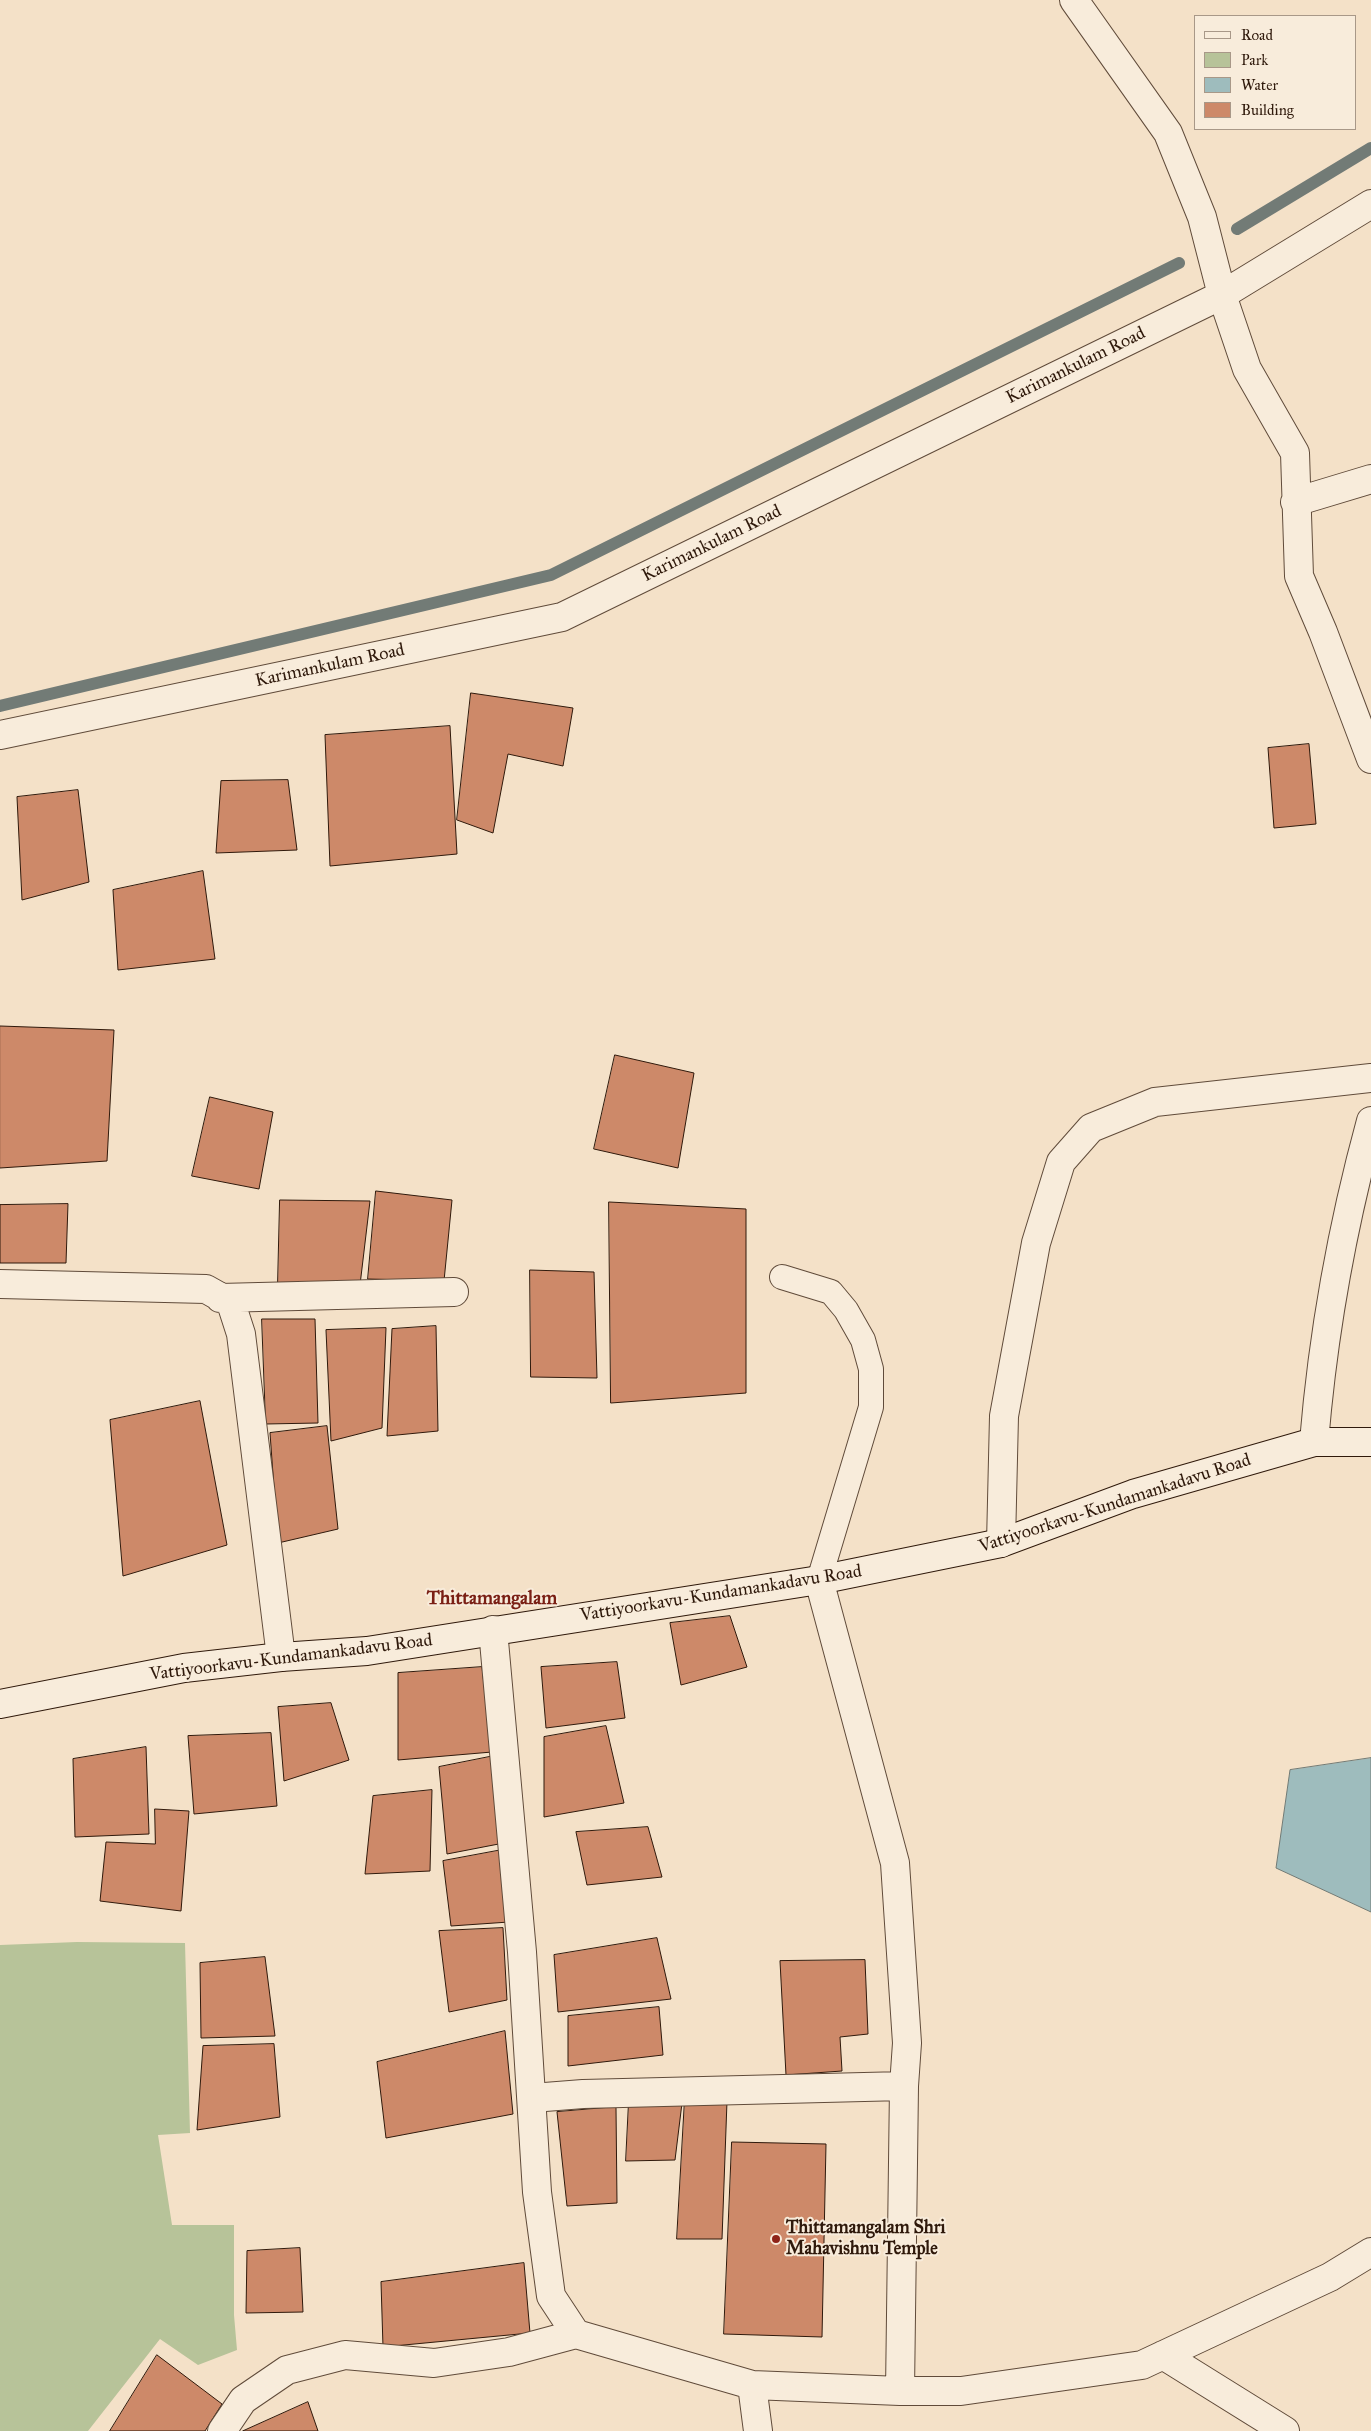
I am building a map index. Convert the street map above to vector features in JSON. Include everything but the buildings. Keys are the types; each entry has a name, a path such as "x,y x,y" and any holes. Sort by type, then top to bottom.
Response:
{"street":[{"path":"1074,0 1168,133 1202,217 1222,295 1247,369 1295,453 1295,502 1299,576 1323,632 1371,759"},
{"name":"Karimankulam Road","path":"0,734 562,617 1222,295 1371,204"},
{"path":"1295,502 1371,479"},
{"path":"1001,1543 1004,1416 1036,1243 1061,1162 1091,1128 1155,1102 1371,1078"},
{"path":"1314,1442 1320,1370 1335,1280 1352,1188 1371,1121"},
{"path":"0,1284 206,1289 230,1304 241,1334 281,1657"},
{"path":"220,1298 454,1292"},
{"name":"Vattiyoorkavu-Kundamankadavu Road","path":"0,1704 184,1668 281,1657 367,1652 493,1630 819,1580 1001,1543 1133,1494 1314,1442 1371,1442"},
{"path":"819,1580 895,1863 907,2042 904,2086 900,2391"},
{"path":"493,1630 514,1848 537,2192 551,2296 576,2334"},
{"path":"532,2098 583,2094 904,2086"},
{"path":"222,2431 243,2400 287,2370 345,2355 434,2363 508,2352 576,2334 752,2385 900,2391 961,2391 1142,2365 1330,2277 1371,2252"},
{"path":"1163,2355 1284,2431"},
{"path":"752,2385 758,2431"}],"lane":[{"path":"782,1276 831,1292 846,1310 863,1340 870,1369 871,1407 819,1580"}],"green space":[{"path":"77,1942 185,1943 190,2133 158,2135 172,2225 234,2225 234,2315 237,2350 198,2365 160,2339 88,2431 0,2431 0,1945"}],"water":[{"path":"1371,1758 1371,1912 1276,1868 1290,1770"}],"waterway":[{"path":"1237,229 1371,148"},
{"path":"0,706 551,575 1179,263"}],"place":[{"name":"Thittamangalam Shri Mahavishnu Temple","path":"776,2239"}],"district":[{"name":"Thittamangalam","path":"492,1599"}]}
